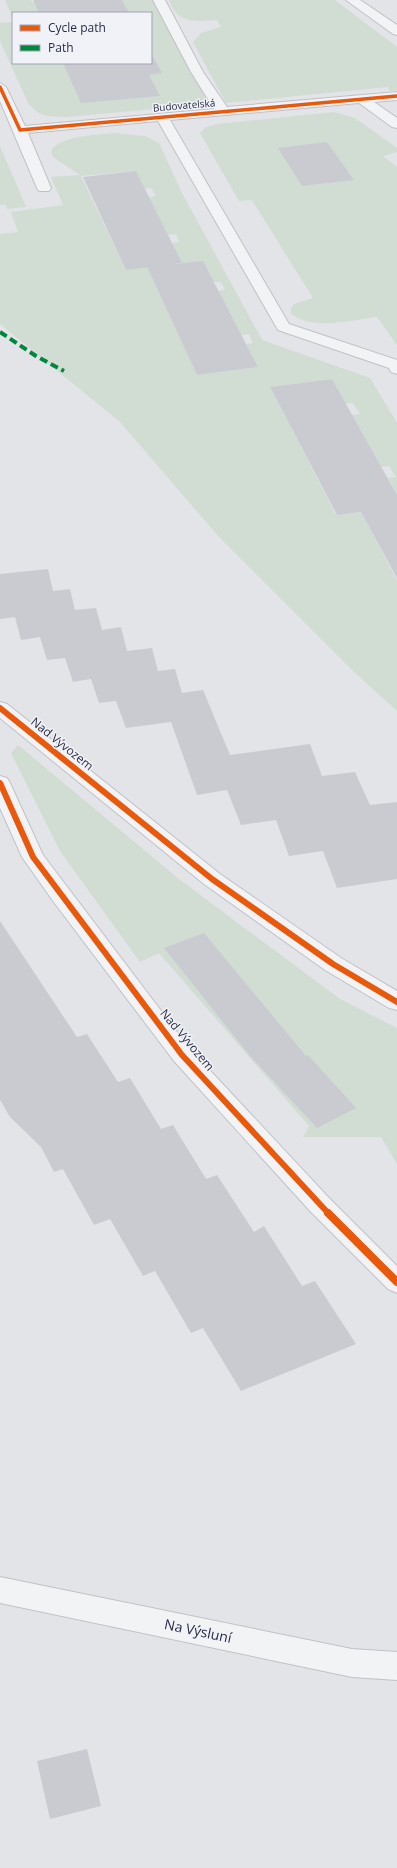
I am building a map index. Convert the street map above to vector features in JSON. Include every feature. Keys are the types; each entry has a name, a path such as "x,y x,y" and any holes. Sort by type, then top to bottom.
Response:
{"street":[{"path":"159,0 197,72 223,112"},
{"path":"352,0 397,31"},
{"path":"0,87 44,188"},
{"name":"Budovatelská","path":"20,130 397,96"},
{"path":"361,99 397,124"},
{"path":"162,117 283,327 394,365 397,369"},
{"name":"Nad Vývozem","path":"2,712 212,879 333,964 397,1002"},
{"name":"Nad Vývozem","path":"0,784 33,856 61,896 182,1055 320,1205 397,1282"},
{"name":"Na Výsluní","path":"0,1590 352,1663 397,1666"}],"shaded area":[{"path":"5,0 31,0 32,2 57,0 152,0 209,104 67,117 47,116 39,113 29,105 0,41 0,23 12,22 12,64 152,64 152,12 12,12 12,16"},
{"path":"169,0 335,0 397,47 397,90 390,91 388,87 226,103 193,42 201,33 221,27 217,20 196,21 181,17 174,11"},
{"path":"334,112 355,118 397,148 397,152 383,156 397,167 397,345 377,317 344,322 320,323 309,322 291,313 291,308 294,304 313,298 252,200 239,201 200,133 206,127 218,124"},
{"path":"114,133 145,136 159,143 182,193 262,340 370,378 397,423 397,495 388,478 396,477 389,466 381,467 352,415 360,414 353,403 345,404 332,379 270,387 336,515 361,512 397,580 397,711 352,670 219,537 120,422 0,324 0,234 18,232 11,212 63,205 51,177 80,175 53,157 51,151 62,142 71,139 89,135","holes":["136,171 145,189 151,188 156,196 149,197 168,235 176,234 179,242 172,243 182,264 214,282 221,282 225,290 218,291 241,335 249,334 253,343 246,344 258,367 197,375 147,267 126,270 81,176"]},
{"path":"0,146 26,207 7,209 6,205 0,205"},
{"path":"18,745 179,879 340,999 397,1028 397,1164 381,1137 303,1137 309,1126 159,953 140,962 60,851 11,753"}],"building":[{"path":"33,0 122,0 128,12 39,12"},
{"path":"152,55 162,73 149,75 160,96 81,103 63,64 152,64"},
{"path":"327,142 354,180 302,186 278,148"},
{"path":"136,171 182,263 126,270 83,177"},
{"path":"203,261 258,367 197,375 147,267"},
{"path":"332,379 397,495 397,578 361,512 337,515 270,387"},
{"path":"48,569 53,591 70,589 75,610 96,608 102,630 121,627 127,651 152,648 158,671 175,669 182,693 203,690 230,755 310,744 322,776 355,772 370,805 397,802 397,879 337,888 323,851 289,856 276,820 241,825 227,790 197,795 171,722 126,728 116,701 99,703 91,679 73,682 65,658 47,660 40,637 21,640 15,617 0,619 0,574"},
{"path":"0,921 77,1037 87,1034 118,1082 130,1078 161,1129 173,1125 206,1179 217,1175 254,1232 264,1226 302,1286 315,1281 356,1344 241,1391 203,1328 191,1333 155,1271 143,1276 110,1219 94,1225 63,1169 54,1172 41,1147 10,1117 0,1100"},
{"path":"204,933 306,1056 308,1055 356,1108 317,1128 250,1056 164,948"},
{"path":"87,1749 101,1806 50,1819 37,1761"}],"marked path":[{"path":"0,332 36,356 64,371"}],"cycle path":[{"path":"0,87 20,130 397,96"},
{"path":"0,708 212,879 333,964 397,1002"},
{"path":"0,783 33,857 182,1055 320,1205 397,1282"}]}
